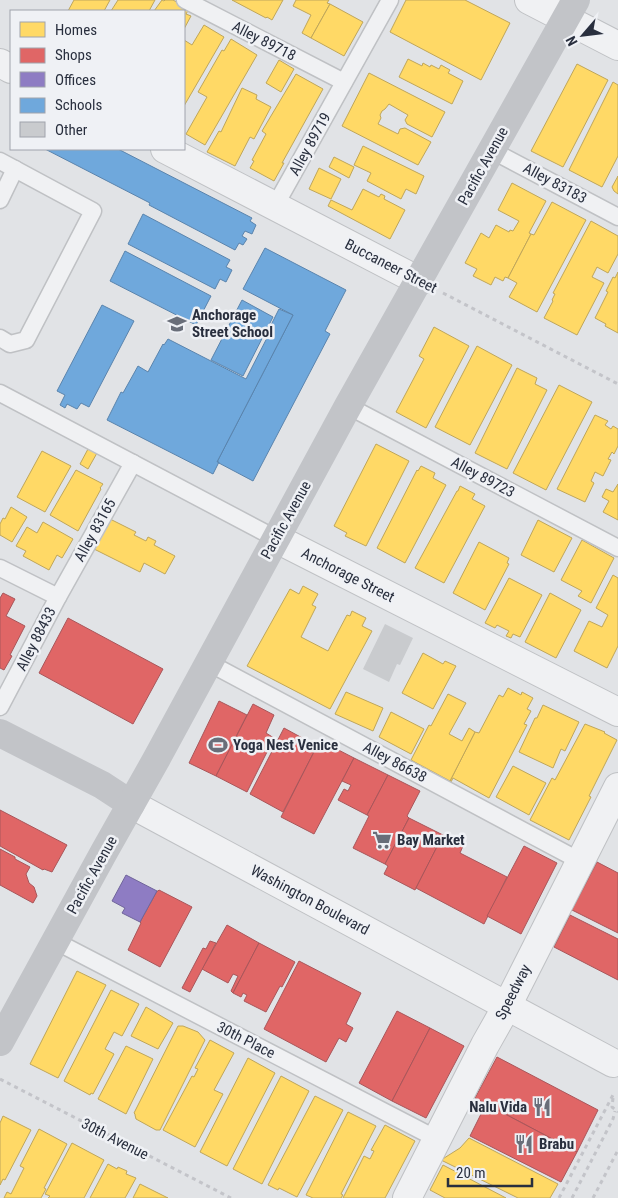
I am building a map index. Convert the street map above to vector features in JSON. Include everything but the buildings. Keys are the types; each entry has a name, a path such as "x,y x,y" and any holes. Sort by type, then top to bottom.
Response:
{"street":[{"path":"529,0 571,9 618,46"},
{"name":"Pacific Avenue","path":"0,1042 209,664 275,538 571,9"},
{"name":"Buccaneer Street","path":"167,150 419,280"},
{"name":"Anchorage Street","path":"275,538 618,712"},
{"name":"Washington Boulevard","path":"0,733 102,786 131,804 615,1066"},
{"name":"Speedway","path":"407,1198 618,787"}],"lane":[{"name":"Alley 89718","path":"185,0 344,82"},
{"name":"Alley 89719","path":"276,206 390,0"},
{"name":"Alley 83183","path":"491,150 618,217"},
{"path":"0,161 93,211 26,340 10,344 0,338"},
{"path":"0,200 15,169"},
{"name":"Anchorage Street","path":"0,393 275,538"},
{"name":"Alley 89723","path":"348,406 618,548"},
{"name":"Alley 83165","path":"58,597 133,463"},
{"path":"0,568 58,597"},
{"name":"Alley 88433","path":"0,707 58,597"},
{"name":"Alley 86638","path":"209,664 580,861"},
{"name":"30th Place","path":"55,941 437,1139"}],"path":[{"name":"Buccaneer Street","path":"419,280 618,384"},
{"name":"30th Avenue","path":"0,1079 230,1198"},
{"path":"560,1198 614,1093 612,1107 617,1111 572,1198"},
{"path":"593,1198 618,1150"}],"place":[{"name":"Anchorage Street School","path":"177,324"},
{"name":"Yoga Nest Venice","path":"218,745"},
{"name":"Bay Market","path":"382,840"},
{"name":"Nalu Vida","path":"542,1107"},
{"name":"Brabu","path":"524,1144"}]}
